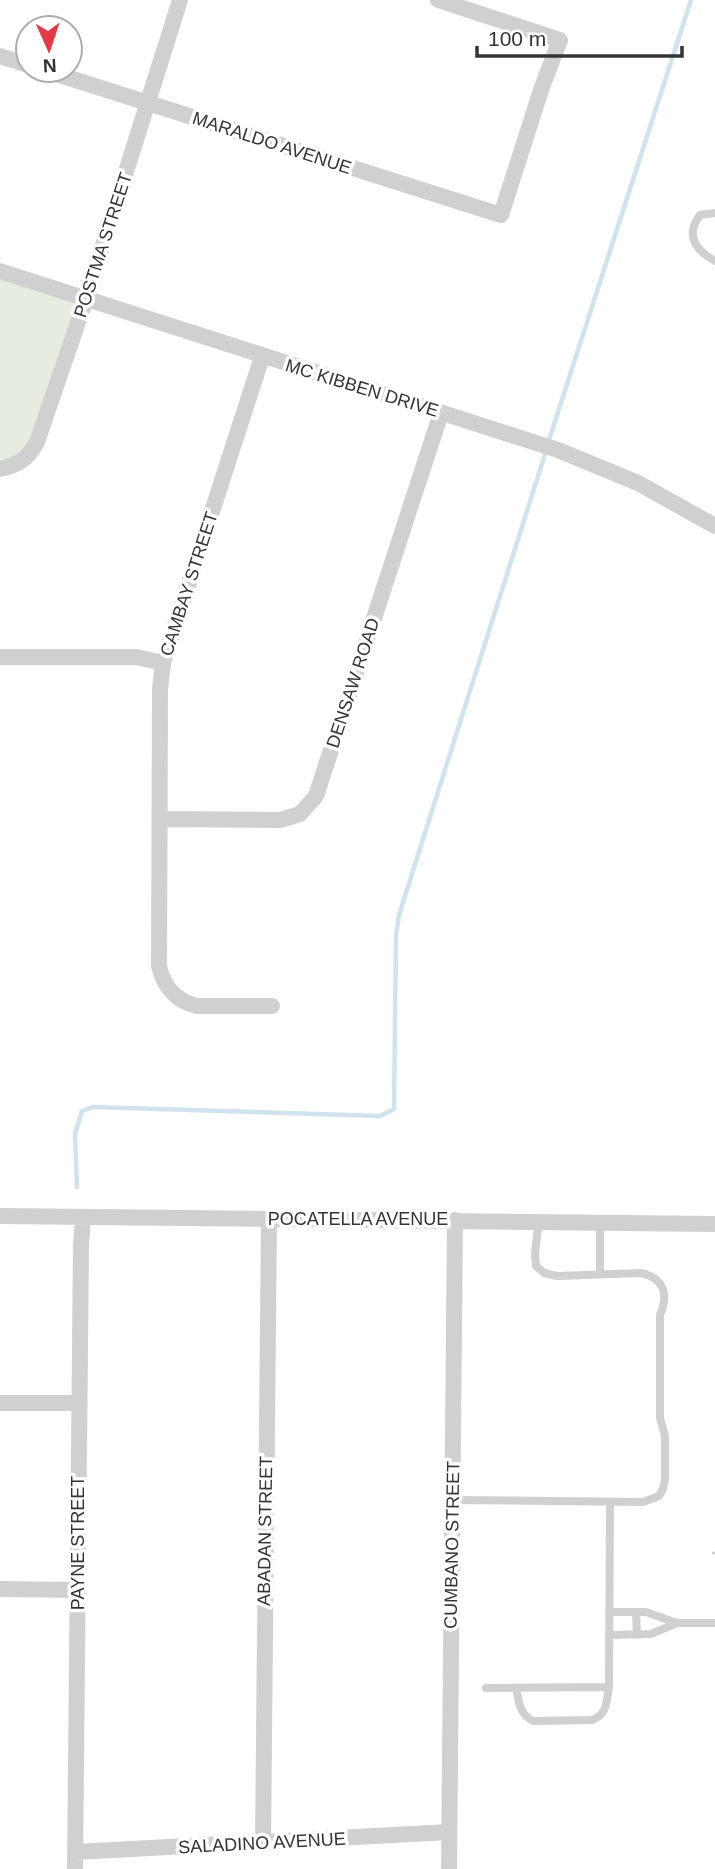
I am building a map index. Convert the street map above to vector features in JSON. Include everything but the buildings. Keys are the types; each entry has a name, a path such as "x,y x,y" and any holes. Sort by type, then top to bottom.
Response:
{"street":[{"name":"POSTMA STREET","path":"0,469 23,461 37,442 86,299 180,0"},
{"name":"MARALDO AVENUE","path":"84,83 501,215 560,40 438,0"},
{"name":"MC KIBBEN DRIVE","path":"0,271 595,464 638,483 715,526"},
{"name":"CAMBAY STREET","path":"262,357 163,663 160,689 159,967 170,991 181,1000 197,1006 272,1006"},
{"name":"DENSAW ROAD","path":"160,819 280,820 300,814 316,796 441,413"},
{"path":"0,657 136,657 163,663"},
{"name":"POCATELLA AVENUE","path":"0,1216 715,1224"},
{"name":"PAYNE STREET","path":"75,1869 83,1217"},
{"name":"ABADAN STREET","path":"262,1843 269,1219"},
{"name":"CUMBANO STREET","path":"449,1869 455,1220"},
{"path":"0,1403 79,1403"},
{"path":"0,1589 78,1590"},
{"name":"SALADINO AVENUE","path":"76,1852 449,1832"}],"lane":[{"path":"715,213 700,215 693,224 694,242 715,261"},
{"path":"452,1500 651,1500 659,1496 663,1489 665,1436 660,1418 660,1315 665,1298 662,1285 650,1275 641,1273 557,1276 544,1273 536,1266 539,1221"},
{"path":"600,1222 600,1274"},
{"path":"516,1688 521,1710 533,1721 592,1720 605,1711 609,1687 610,1502"},
{"path":"609,1612 646,1612 677,1623 715,1623"},
{"path":"636,1612 637,1635"},
{"path":"609,1636 651,1634 677,1623"},
{"path":"486,1688 609,1687"}],"shaded area":[{"path":"0,279 78,303 30,442 18,458 0,463"}],"waterway":[{"path":"548,443 691,0"},
{"path":"77,1187 75,1134 82,1111 93,1107 380,1116 394,1109 396,935 399,915 546,451"}]}
